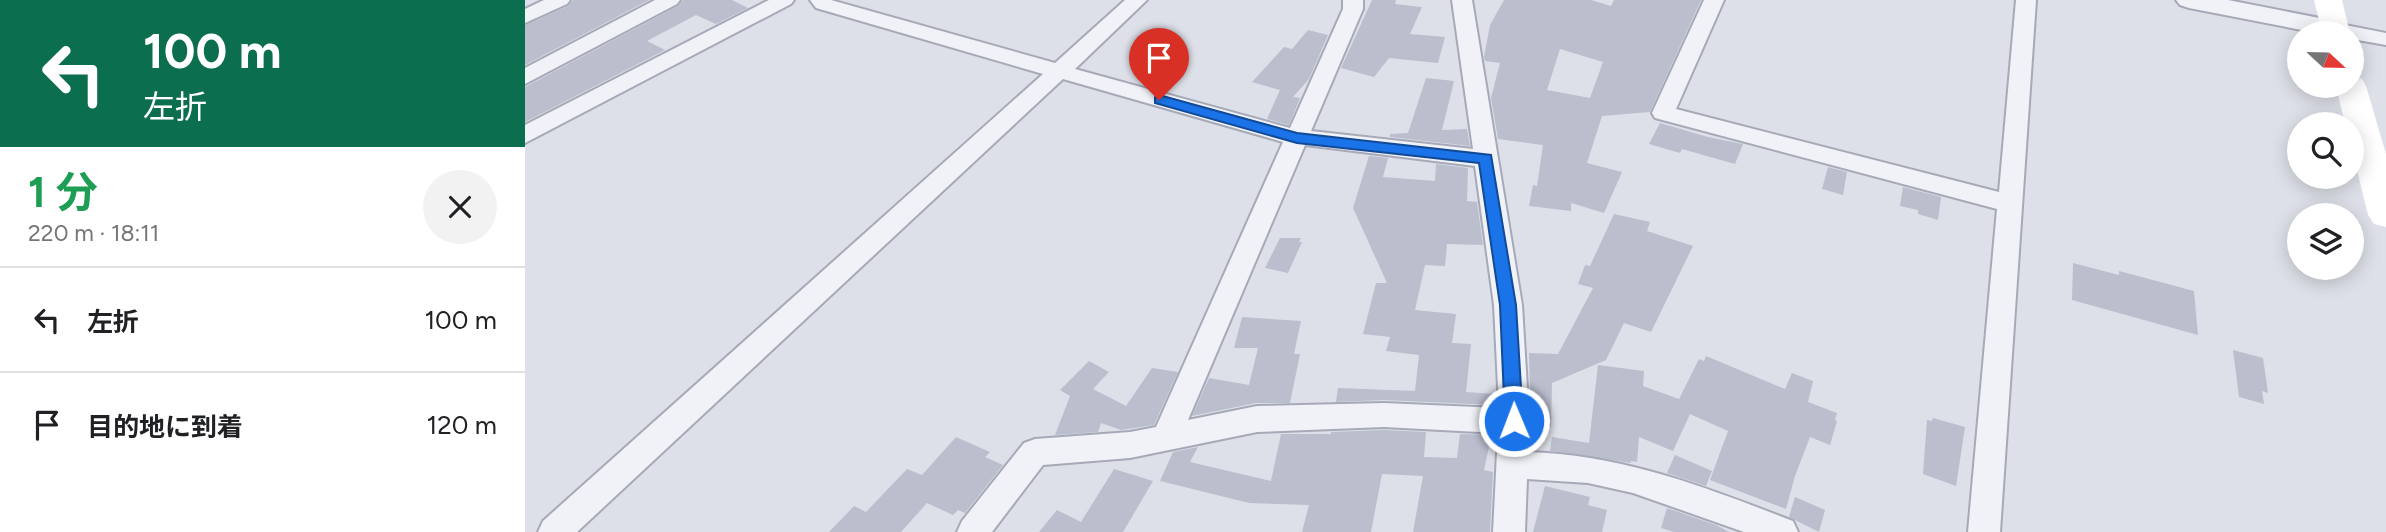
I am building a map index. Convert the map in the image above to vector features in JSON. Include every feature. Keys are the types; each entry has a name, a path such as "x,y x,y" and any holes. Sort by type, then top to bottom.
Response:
{"main road":[{"path":"2327,0 2333,21"},
{"path":"2354,98 2386,215"}],"street":[{"path":"525,17 560,0"},
{"path":"525,77 670,0"},
{"path":"820,0 823,4 1297,138 1486,159"},
{"path":"554,532 1137,0"},
{"path":"1171,438 1171,426 1353,9 1353,0"},
{"path":"1462,0 1508,305 1514,421 1510,532"},
{"path":"1714,0 1663,113 2011,204"},
{"path":"1984,532 2026,0"},
{"path":"2189,0 2289,21"},
{"path":"525,135 767,3"},
{"path":"2364,35 2386,39"},
{"path":"973,532 1035,452 1130,445 1257,419 1384,415 1514,421"},
{"path":"1514,466 1565,467 1613,474 1712,505 1782,532"}],"building":[{"path":"573,0 649,0 525,65 525,25 568,6"},
{"path":"683,0 732,0 748,8 716,24 696,15 647,41 665,50 525,122 525,87 678,6"},
{"path":"1372,0 1396,0 1395,4 1422,7 1410,34 1445,37 1438,63 1389,58 1374,77 1341,68"},
{"path":"1504,0 1591,0 1611,6 1614,0 1701,0 1650,112 1602,116 1587,163 1622,172 1604,213 1571,203 1571,211 1529,206 1533,185 1537,186 1543,145 1498,139 1491,98 1500,63 1485,61 1484,57 1490,25","holes":["1560,49 1603,62 1590,98 1547,90"]},
{"path":"1308,30 1328,35 1309,79 1293,97 1300,98 1289,125 1267,119 1280,90 1252,82 1284,47 1292,49"},
{"path":"1426,78 1454,81 1442,130 1467,129 1470,146 1390,137 1390,134 1408,133"},
{"path":"1660,123 1743,144 1735,164 1682,149 1680,153 1649,144"},
{"path":"1369,156 1388,158 1383,177 1435,181 1436,164 1468,168 1467,201 1477,202 1483,245 1447,244 1445,266 1425,265 1415,310 1456,314 1452,343 1471,344 1466,392 1495,394 1494,405 1384,400 1336,402 1338,388 1415,391 1419,355 1386,351 1390,337 1363,334 1376,283 1387,283 1353,208"},
{"path":"1828,167 1847,172 1843,195 1822,189"},
{"path":"1903,187 1941,197 1938,220 1918,214 1918,210 1900,206"},
{"path":"1614,214 1650,222 1647,231 1693,246 1651,332 1624,323 1606,360 1552,383 1551,427 1531,426 1529,353 1558,354 1593,288 1578,284 1585,265 1590,266"},
{"path":"1280,238 1301,238 1299,242 1302,242 1288,273 1265,268"},
{"path":"2073,263 2119,275 2119,271 2194,291 2198,335 2072,300"},
{"path":"1242,317 1301,321 1294,354 1300,354 1290,403 1256,403 1192,416 1209,378 1249,385 1258,348 1234,348"},
{"path":"2233,350 2263,358 2268,393 2262,391 2264,404 2239,397"},
{"path":"1706,356 1785,389 1792,373 1813,381 1808,402 1837,413 1830,445 1810,437 1786,509 1710,480 1728,431 1690,414 1673,451 1639,437 1637,462 1550,451 1552,437 1589,443 1598,365 1644,371 1643,386 1679,399 1699,359 1704,361"},
{"path":"1089,361 1109,372 1093,389 1126,406 1152,368 1178,372 1154,425 1121,430 1101,423 1098,432 1055,435 1070,396 1060,390"},
{"path":"1933,418 1965,427 1956,486 1923,474 1927,420 1932,421"},
{"path":"1384,430 1426,432 1424,457 1457,458 1460,434 1495,435 1495,448 1489,447 1484,470 1493,472 1490,532 1413,532 1423,476 1382,474 1371,532 1302,532 1309,505 1249,503 1160,481 1173,452 1198,447 1190,462 1271,481 1281,434"},
{"path":"956,437 990,452 985,457 1003,465 965,513 958,510 953,515 927,503 901,532 829,532 854,506 866,512 907,469 922,475"},
{"path":"1675,455 1712,471 1706,486 1667,473"},
{"path":"1114,469 1153,481 1123,532 1039,532 1057,510 1081,522"},
{"path":"1545,486 1590,497 1588,505 1607,510 1602,532 1533,532"},
{"path":"1795,497 1825,510 1819,532 1789,517"},
{"path":"1667,508 1729,532 1674,532 1661,528"}],"route":[{"path":"1159,100 1297,138 1486,159 1508,305 1514,421"}]}
